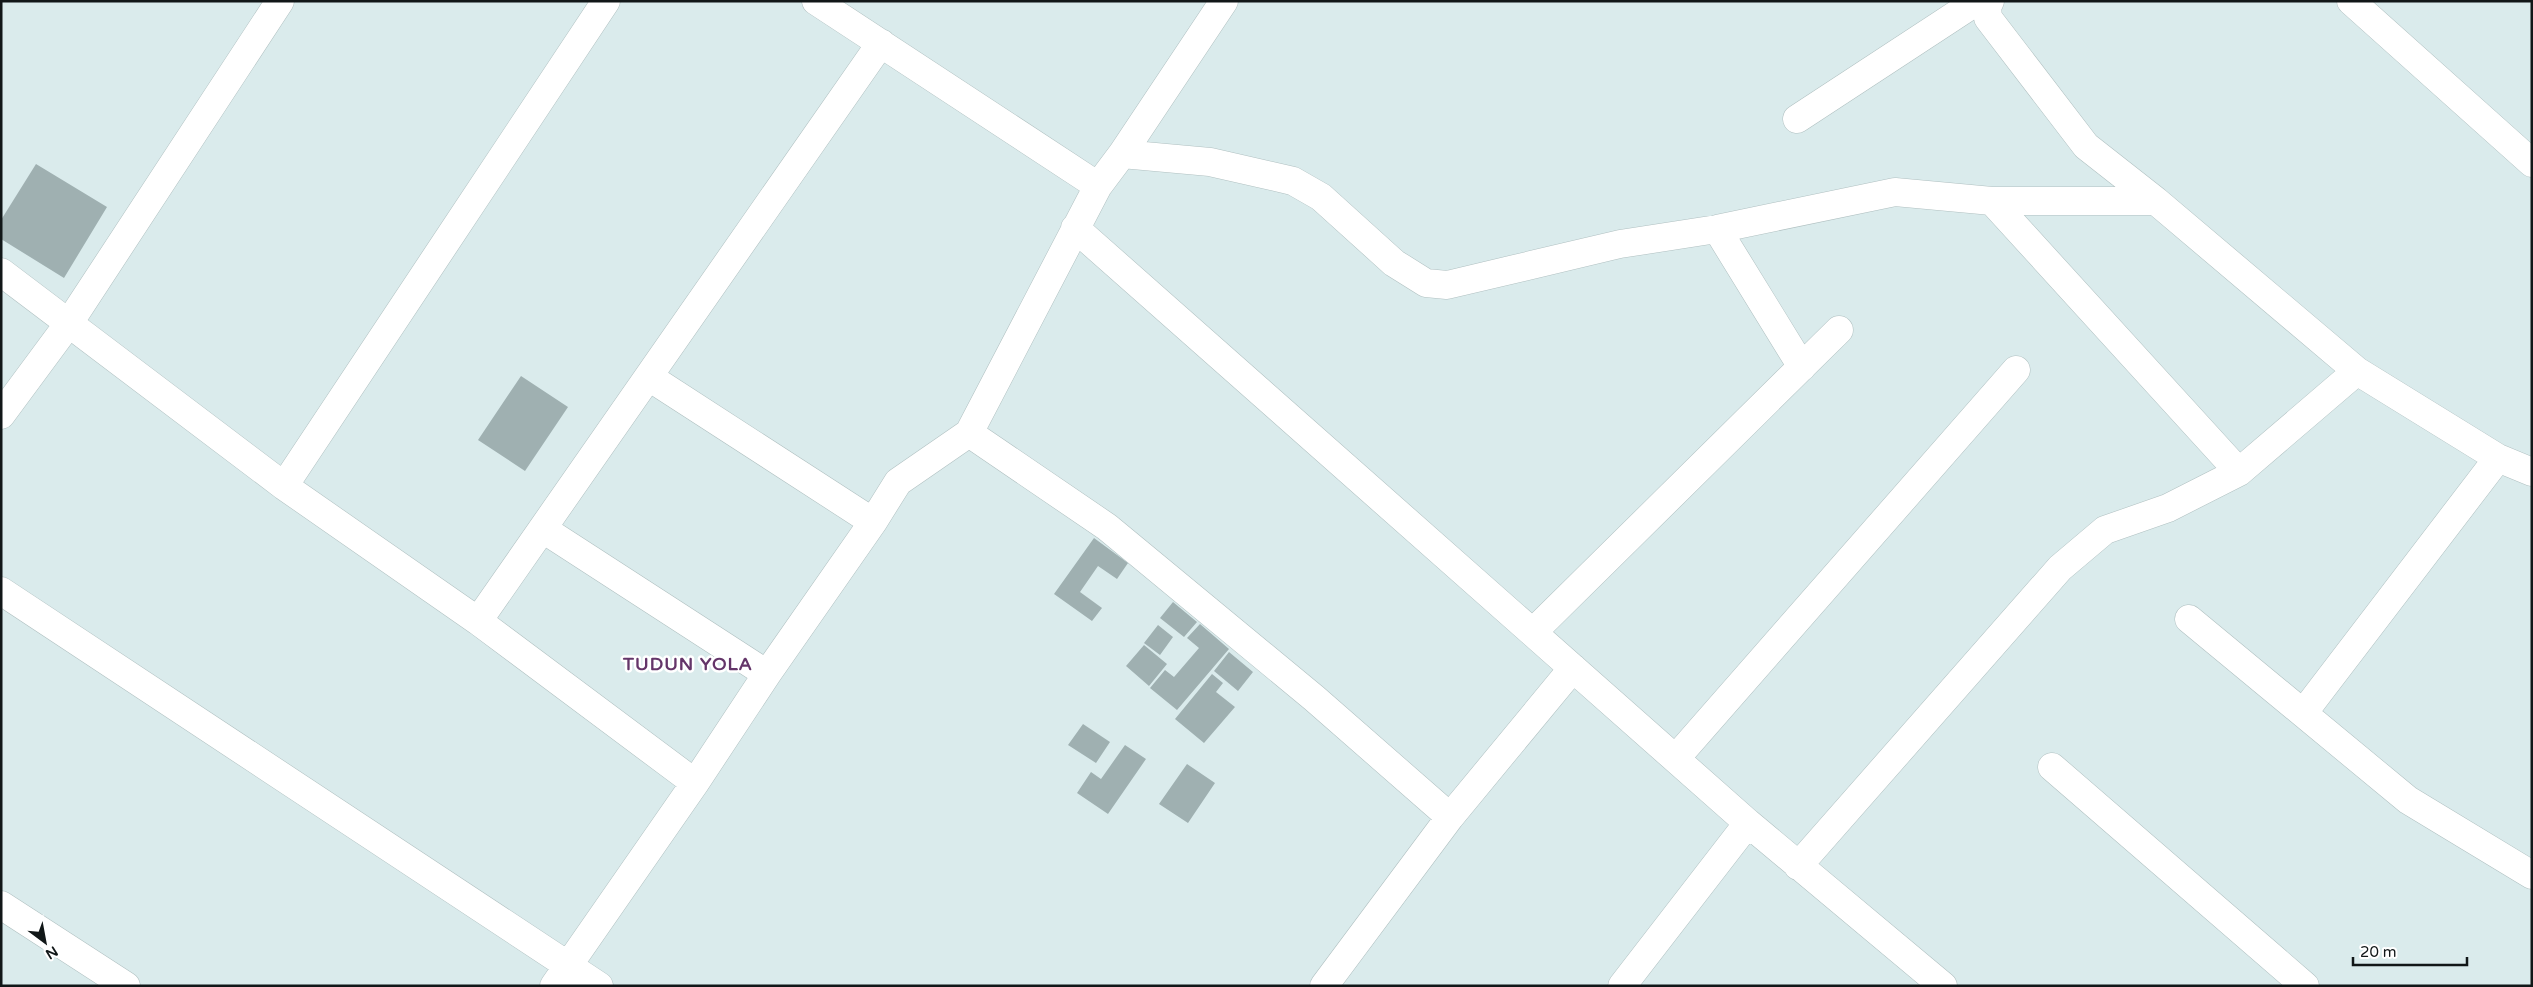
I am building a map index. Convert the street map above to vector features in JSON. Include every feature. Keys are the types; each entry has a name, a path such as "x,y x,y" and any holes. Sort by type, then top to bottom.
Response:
{"street":[{"path":"1,415 69,323 280,1"},
{"path":"284,486 606,1"},
{"path":"816,1 1098,186"},
{"path":"562,976 695,783 767,674 873,522 898,482 969,433 1098,186 1122,154 1224,1"},
{"path":"1798,119 1977,1"},
{"path":"1990,1 1987,7 1988,18 2086,146 2156,201 2357,371 2498,458 2532,472"},
{"path":"2351,1 2532,163"},
{"path":"478,622 881,44"},
{"path":"1122,154 1210,162 1294,181 1321,197 1394,263 1426,283 1447,285 1620,244 1718,229 1895,192 1992,201 2156,201"},
{"path":"1992,201 2239,472"},
{"path":"1076,228 1748,823 1943,986"},
{"path":"1718,229 1802,367"},
{"path":"1,272 284,486 478,622 695,783"},
{"path":"1533,632 1839,330"},
{"path":"1676,758 2016,370"},
{"path":"1798,866 2060,568 2105,530 2168,508 2239,472 2357,371"},
{"path":"649,377 873,522"},
{"path":"969,433 1107,527 1314,698 1450,817"},
{"path":"2304,712 2498,458"},
{"path":"543,529 767,674"},
{"path":"1,591 562,976 599,986"},
{"path":"2188,619 2304,712 2408,800 2532,875"},
{"path":"1324,986 1450,817 1573,668"},
{"path":"2052,767 2305,986"},
{"path":"1622,986 1748,823"},
{"path":"1,905 126,986"}],"building":[{"path":"36,164 107,207 64,278 1,239 1,220"},
{"path":"521,376 568,407 525,471 478,440"},
{"path":"1094,538 1128,563 1117,579 1098,566 1080,592 1102,608 1092,621 1054,594"},
{"path":"1173,602 1197,622 1184,637 1160,618"},
{"path":"1200,624 1229,649 1177,710 1150,688 1165,670 1174,677 1199,648 1187,638"},
{"path":"1158,625 1173,637 1160,655 1144,643"},
{"path":"1144,645 1167,664 1149,686 1126,666"},
{"path":"1229,652 1253,672 1238,691 1214,671"},
{"path":"1212,674 1223,683 1216,692 1235,707 1204,743 1175,719"},
{"path":"1083,724 1110,742 1096,763 1068,745"},
{"path":"1125,745 1146,759 1108,814 1077,793 1091,772 1101,779"},
{"path":"1187,764 1215,783 1188,823 1159,804"}],"district":[{"name":"TUDUN YOLA","path":"688,664"}]}
